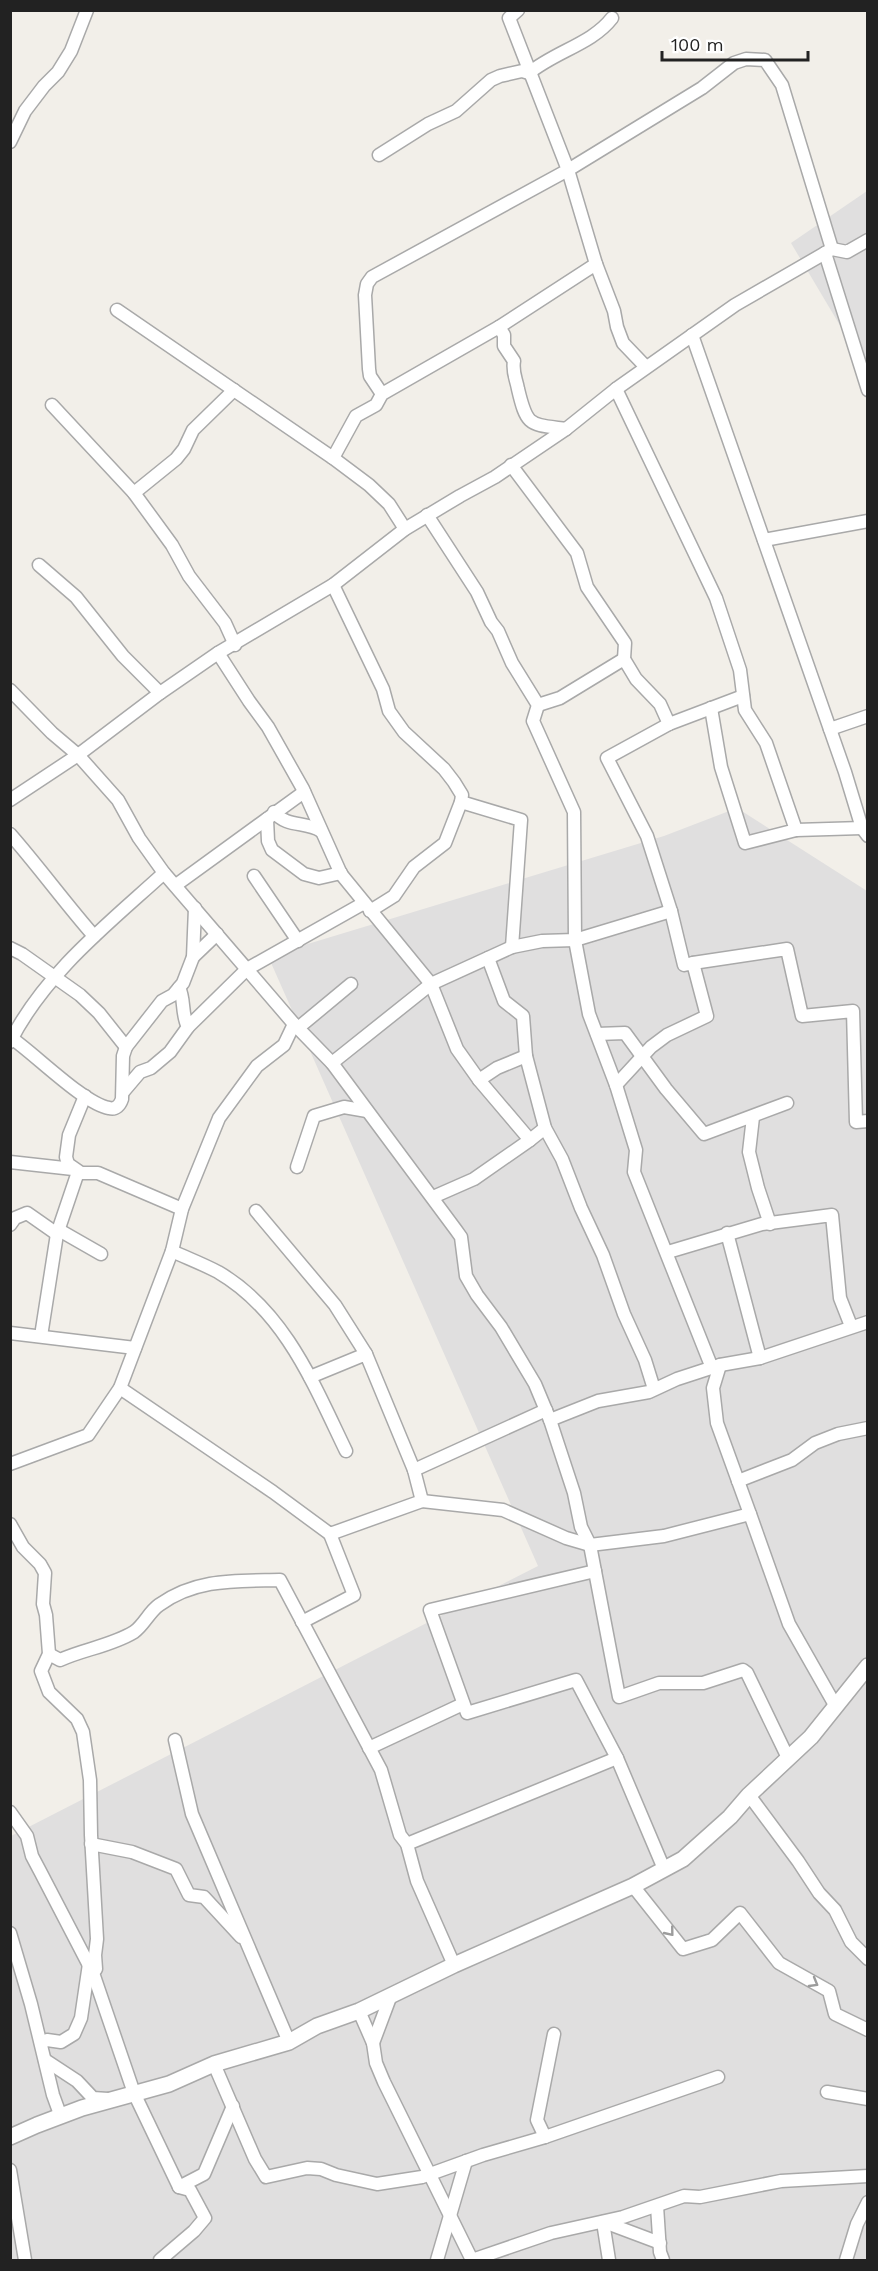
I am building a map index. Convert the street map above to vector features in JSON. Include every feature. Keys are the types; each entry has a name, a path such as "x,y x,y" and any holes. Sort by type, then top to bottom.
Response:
{"street":[{"path":"10,142 25,111 58,72 71,51 87,10"},
{"path":"518,10 509,18 568,170 596,264 614,311 617,327 623,343 646,368"},
{"path":"529,73 554,56 593,38 612,18"},
{"path":"382,394 370,376 369,369 365,295 367,284 372,277 568,170 702,88 734,63 746,59 765,60 782,85 867,390"},
{"path":"379,155 428,124 456,111 491,80 522,71 529,73"},
{"path":"10,800 78,755 160,693 218,653 333,585 405,529 495,477 566,429 616,389 735,305 828,251 847,252 867,240"},
{"path":"333,458 356,416 376,405 382,394 499,327 596,264"},
{"path":"117,310 369,485 389,504 405,529"},
{"path":"499,327 504,335 504,346 514,361 512,371 517,381 523,412 535,425 566,429"},
{"path":"692,335 865,832 796,831 746,843 721,767 711,708"},
{"path":"616,389 716,598 740,670 749,719 766,743 796,831"},
{"path":"134,493 176,459 184,449 193,430 234,390"},
{"path":"52,405 134,493 172,545 189,576 225,623 235,645"},
{"path":"511,465 577,553 587,587 625,643 624,659 636,679 660,704 669,724"},
{"path":"427,515 477,592 512,663 538,705 533,721 574,812 575,940 589,1014 616,1085 636,1150 634,1172 716,1366 713,1403 717,1424 789,1624 835,1705"},
{"path":"764,540 867,521"},
{"path":"39,565 76,597 123,656 160,693"},
{"path":"123,1092 140,1072 151,1068 170,1052 188,1027 247,969 298,941 394,896 414,867 445,843 462,795 444,769 404,732 389,711 383,689 333,585"},
{"path":"218,653 268,727 304,792 341,873 431,984 457,1050 478,1080 530,1140"},
{"path":"538,705 560,698 624,659"},
{"path":"10,690 52,733 78,755 118,800 139,838 164,873 296,1026 332,1063 461,1237 466,1276 536,1384 548,1415 574,1493 581,1527 590,1545 619,1697 659,1683 703,1683 743,1670 747,1673 788,1758"},
{"path":"743,696 669,724 607,758 647,836 671,911 684,965 787,949 802,1016 853,1011 856,1122 867,1121"},
{"path":"830,729 867,716"},
{"path":"176,885 304,792"},
{"path":"461,802 521,820 512,947"},
{"path":"270,815 296,825 312,825 321,831"},
{"path":"270,815 268,841 272,850 304,874 319,878 341,873"},
{"path":"10,834 94,936"},
{"path":"164,873 94,936 53,977 11,1039 85,1096 107,1108 120,1105 123,1092 125,1050 162,1001 183,983 194,957 195,908"},
{"path":"254,876 298,941"},
{"path":"332,1063 431,984 512,947 542,941 575,940 671,911"},
{"path":"194,957 217,934"},
{"path":"10,948 80,995 99,1013 140,1072"},
{"path":"488,958 504,1001 523,1016 526,1056 545,1128 562,1159 580,1208 603,1255 624,1314 640,1346 654,1389"},
{"path":"616,1085 667,1035 707,1016 693,963"},
{"path":"10,1464 88,1435 120,1388 172,1251 182,1209 219,1118 257,1066 284,1045 296,1026 351,984"},
{"path":"179,988 182,992 183,1015 188,1027"},
{"path":"597,1034 625,1034 704,1134 787,1103"},
{"path":"478,1080 526,1056"},
{"path":"76,1171 68,1164 66,1157 69,1135 85,1096"},
{"path":"297,1167 314,1116 344,1107 367,1111"},
{"path":"753,1117 749,1152 770,1224"},
{"path":"433,1197 474,1179 545,1128"},
{"path":"10,1162 98,1173 182,1209"},
{"path":"41,1336 58,1232 76,1171"},
{"path":"256,1211 339,1311 366,1354 414,1470 422,1501"},
{"path":"10,1226 15,1218 27,1214 101,1254"},
{"path":"668,1252 762,1224 832,1215 840,1298 851,1326"},
{"path":"727,1233 760,1358"},
{"path":"172,1251 218,1272 246,1292 267,1312 291,1342 346,1451"},
{"path":"414,1470 548,1415 654,1389 677,1378 716,1366 760,1358 867,1322"},
{"path":"10,1333 135,1348"},
{"path":"310,1377 366,1354"},
{"path":"120,1388 273,1492 330,1534 354,1595 302,1622"},
{"path":"738,1481 792,1460 815,1443 838,1434 867,1428"},
{"path":"330,1534 422,1501 503,1510 566,1539 590,1545 664,1536 750,1514"},
{"path":"10,1524 23,1548 40,1564 45,1573 43,1604 50,1654 41,1671 49,1692 77,1719 83,1732 90,1780 91,1844 97,1939 94,1955 96,1969 91,1969"},
{"path":"595,1571 430,1610 467,1713 576,1680 617,1758 664,1869"},
{"path":"50,1654 60,1660 72,1654 111,1643 136,1630 160,1604 198,1585 219,1581 280,1580 381,1770 400,1835 407,1844 417,1881 454,1965"},
{"path":"10,2137 110,2099 169,2084 214,2064 289,2042 317,2026 359,2011 454,1965 633,1886 683,1859 811,1737 867,1666"},
{"path":"369,1748 464,1704"},
{"path":"175,1740 192,1814 289,2042"},
{"path":"407,1844 617,1758"},
{"path":"749,1795 819,1893 835,1910 851,1942 867,1959"},
{"path":"10,1812 27,1836 32,1856 91,1969 134,2093 179,2187 190,2190 205,2217 194,2231 160,2260"},
{"path":"91,1844 132,1852 176,1869 189,1895 204,1897 248,1945"},
{"path":"633,1886 683,1949 712,1940 740,1912 779,1963 829,1991 835,2014 867,2030"},
{"path":"10,1933 53,2095 61,2116"},
{"path":"41,2043 47,2040 61,2042 74,2034 81,2019 91,1969"},
{"path":"373,2043 391,1995"},
{"path":"359,2011 373,2043 376,2063 384,2082 431,2173 472,2260 551,2233 623,2217 684,2196 700,2197 781,2181 867,2176"},
{"path":"544,2137 537,2120 554,2034"},
{"path":"45,2060 77,2081 93,2098 110,2099"},
{"path":"214,2064 255,2159 266,2177 321,2169 336,2175 384,2184 422,2177 718,2077"},
{"path":"827,2092 866,2095"},
{"path":"179,2187 204,2174 233,2106"},
{"path":"437,2260 465,2161"},
{"path":"10,2170 25,2260"},
{"path":"849,2258 862,2228 867,2202"},
{"path":"657,2206 663,2260"},
{"path":"603,2222 660,2243"},
{"path":"603,2222 609,2260"}],"shaded area":[{"path":"867,191 867,371 791,243"},
{"path":"737,808 867,891 867,2260 11,2260 11,1836 538,1566 268,956 664,836"}]}
